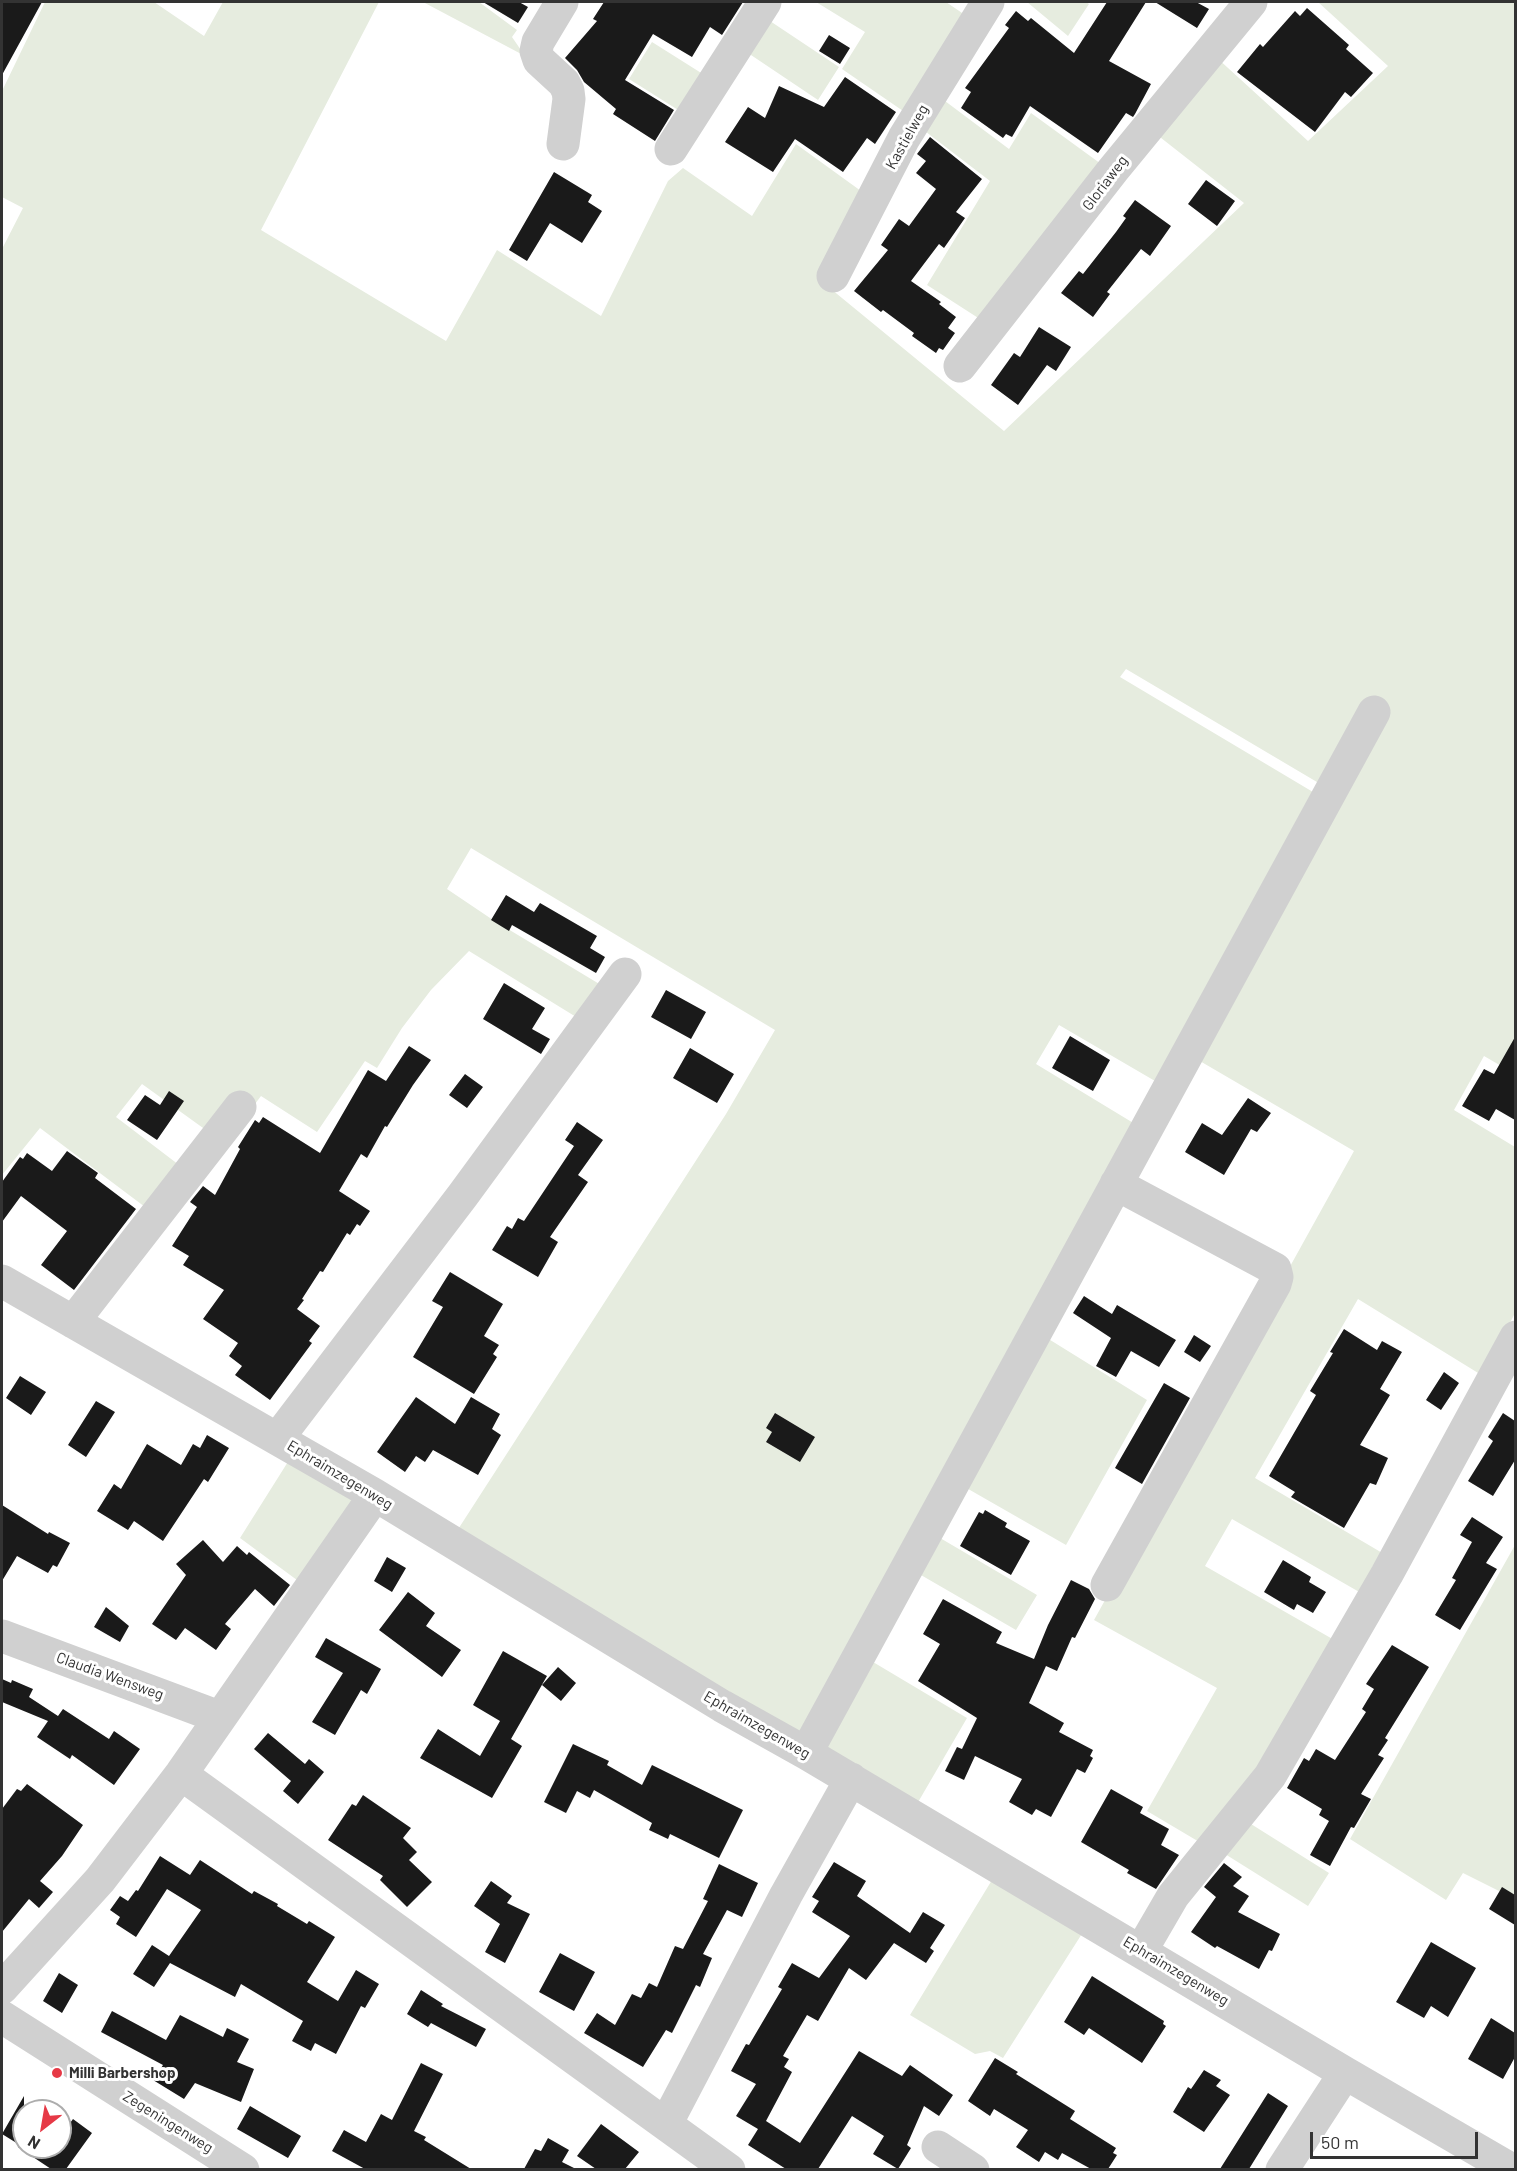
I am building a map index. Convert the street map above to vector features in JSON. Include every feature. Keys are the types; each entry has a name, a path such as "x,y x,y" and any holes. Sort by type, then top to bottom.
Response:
{"street":[{"path":"562,2 538,42 536,51 539,60 564,83 568,91 563,144"},
{"path":"671,149 765,2"},
{"name":"Kastielweg","path":"833,276 904,138 988,2"},
{"name":"Gloriaweg","path":"960,366 1113,170 1251,2"},
{"path":"806,1753 1374,712"},
{"path":"278,1438 463,1196 625,974"},
{"path":"73,1322 240,1107"},
{"path":"1107,1585 1277,1277 1275,1269 1116,1184"},
{"name":"Ephraimzegenweg","path":"2,1281 375,1495 712,1700 851,1779 1345,2073 1512,2169"},
{"path":"1141,1950 1173,1896 1270,1776 1387,1574 1515,1337"},
{"path":"2,1988 100,1880 181,1774 375,1495"},
{"name":"Claudia Wensweg","path":"2,1636 219,1717"},
{"path":"181,1774 729,2169"},
{"path":"666,2124 786,1895 851,1779"},
{"name":"Zegeningenweg","path":"2,2017 243,2169"},
{"path":"1282,2169 1345,2073"},
{"path":"938,2147 973,2169"}],"shaded area":[{"path":"45,2 154,2 204,36 223,2 379,2 261,230 446,341 497,250 601,316 668,181 683,168 752,216 796,144 861,191 856,199 867,206 856,224 862,233 831,289 1004,431 1244,203 1156,134 1216,57 1308,141 1388,66 1318,2 1515,2 1515,1074 1484,1056 1454,1110 1515,1147 1515,1313 1483,1376 1358,1299 1255,1478 1384,1554 1361,1593 1232,1519 1205,1566 1336,1641 1262,1771 1201,1843 1147,1811 1217,1688 1094,1620 1354,1151 1193,1057 1384,709 1368,702 1322,785 1126,669 1120,677 1318,795 1155,1081 1059,1025 1036,1064 1135,1124 802,1734 455,1534 726,1114 775,1030 471,848 447,889 493,920 606,988 581,1020 469,951 431,990 402,1028 377,1068 365,1061 317,1132 261,1096 255,1104 241,1095 210,1133 142,1084 116,1117 183,1168 149,1210 40,1128 2,1175 2,249 23,208 2,197 2,91"},
{"path":"423,2 479,2 517,30 512,37 525,56"},
{"path":"816,2 946,2 968,17 906,113 842,69 865,32"},
{"path":"1027,2 1086,2 1089,4 1068,36"},
{"path":"770,21 839,67 818,100 748,53"},
{"path":"652,42 706,76 683,113 629,79"},
{"path":"937,95 1009,149 1031,113 1108,169 986,323 927,285 990,181 917,125"},
{"path":"1047,1338 1147,1400 1066,1545 963,1486"},
{"path":"291,1457 349,1491 353,1505 301,1583 240,1538"},
{"path":"935,1535 1037,1595 1016,1630 914,1571"},
{"path":"1515,1545 1515,1899 1463,1873 1446,1900 1350,1839"},
{"path":"868,1659 967,1718 917,1804 817,1744"},
{"path":"1243,1819 1329,1873 1308,1906 1217,1849"},
{"path":"995,1875 1085,1929 1003,2058 990,2051 975,2054 910,2015"}],"building":[{"path":"2,2 42,2 2,75"},
{"path":"483,2 519,2 528,7 518,23"},
{"path":"604,2 743,2 722,35 710,27 692,57 653,34 625,80 674,110 655,141 613,114 616,109 584,82 577,70 565,58 597,21 593,19"},
{"path":"1107,2 1146,2 1109,61 1151,84 1133,117 1126,113 1098,153 1030,106 1012,137 1006,134 1003,138 961,108 971,92 965,88 1009,28 1005,25 1016,11 1028,21 1031,18 1074,53"},
{"path":"1155,2 1196,2 1209,9 1197,28"},
{"path":"1307,8 1349,45 1346,49 1373,73 1351,97 1345,92 1315,132 1237,72 1260,44 1263,47 1295,11 1300,16"},
{"path":"829,35 850,48 840,64 819,51"},
{"path":"845,77 896,112 875,144 867,138 843,172 795,139 773,172 725,142 748,107 765,118 779,86 824,107"},
{"path":"930,137 982,179 956,212 965,218 944,248 939,244 911,281 941,302 939,304 956,317 948,328 955,333 943,350 939,348 936,353 912,336 914,333 854,291 888,250 881,245 899,219 909,226 936,189 916,173 926,161 917,154"},
{"path":"554,172 592,195 588,202 602,211 582,243 550,223 527,261 509,250"},
{"path":"1206,180 1235,201 1217,226 1188,204"},
{"path":"1135,200 1171,226 1150,256 1141,249 1107,292 1110,294 1093,317 1061,293 1079,271 1083,274 1126,218 1123,216"},
{"path":"1039,327 1071,347 1056,371 1047,365 1018,405 991,385 1014,353 1020,357"},
{"path":"506,895 534,912 540,903 597,936 590,948 605,957 596,973 512,925 509,931 491,920"},
{"path":"504,983 545,1008 532,1029 550,1039 541,1054 483,1019"},
{"path":"666,990 706,1012 691,1039 651,1017"},
{"path":"1070,1036 1110,1060 1093,1091 1052,1068"},
{"path":"1515,1037 1515,1120 1496,1109 1489,1121 1462,1106 1484,1069 1494,1074"},
{"path":"409,1046 431,1060 387,1127 385,1126 367,1158 361,1154 339,1191 370,1211 360,1226 357,1224 350,1235 347,1233 323,1272 320,1271 302,1299 304,1300 297,1309 320,1326 309,1341 312,1343 270,1400 235,1375 242,1366 229,1356 238,1343 203,1319 224,1290 183,1265 189,1256 172,1246 197,1207 190,1202 203,1186 215,1195 240,1149 238,1147 255,1120 259,1123 263,1117 320,1153 368,1070 386,1081"},
{"path":"690,1048 734,1074 717,1103 673,1078"},
{"path":"465,1074 483,1087 467,1108 449,1095"},
{"path":"169,1091 184,1101 157,1140 127,1120 145,1095 160,1105"},
{"path":"1248,1098 1271,1113 1257,1132 1251,1129 1224,1175 1185,1152 1202,1123 1222,1135"},
{"path":"577,1122 603,1140 578,1175 588,1182 550,1237 558,1242 538,1277 492,1250 507,1226 512,1229 518,1218 524,1221 574,1146 565,1140"},
{"path":"67,1151 98,1173 95,1178 136,1209 74,1290 41,1265 67,1231 21,1196 2,1222 2,1182 20,1157 23,1159 27,1153 52,1171"},
{"path":"450,1272 503,1304 484,1336 499,1345 493,1354 497,1357 474,1394 413,1357 443,1307 432,1301"},
{"path":"1084,1296 1112,1314 1117,1305 1176,1340 1159,1367 1131,1351 1116,1377 1096,1366 1111,1338 1073,1313"},
{"path":"1344,1329 1377,1350 1382,1341 1402,1352 1380,1389 1390,1395 1360,1445 1388,1458 1376,1485 1370,1483 1344,1528 1291,1497 1295,1492 1269,1476 1316,1395 1310,1391 1333,1353 1330,1352"},
{"path":"1194,1335 1211,1346 1200,1362 1184,1352"},
{"path":"1444,1372 1459,1383 1441,1410 1426,1400"},
{"path":"20,1376 46,1392 31,1415 6,1398"},
{"path":"1164,1383 1190,1398 1142,1484 1115,1468"},
{"path":"416,1397 455,1424 471,1397 500,1414 492,1429 501,1435 478,1475 433,1450 425,1462 416,1456 405,1472 377,1452"},
{"path":"96,1401 115,1412 86,1457 68,1445"},
{"path":"775,1413 815,1437 800,1462 766,1442 772,1432 766,1428"},
{"path":"1503,1413 1515,1421 1515,1460 1493,1496 1468,1481 1493,1441 1488,1437"},
{"path":"207,1435 229,1448 208,1482 204,1479 163,1541 134,1521 128,1530 97,1511 114,1484 121,1489 147,1444 181,1465 193,1444 200,1448"},
{"path":"2,1505 48,1534 49,1532 70,1543 57,1567 53,1565 48,1573 17,1556 2,1581"},
{"path":"985,1510 1007,1523 1005,1527 1030,1541 1011,1575 960,1546 979,1512 983,1514"},
{"path":"1472,1517 1503,1537 1486,1563 1497,1569 1460,1630 1435,1615 1456,1580 1452,1578 1472,1542 1460,1535"},
{"path":"203,1540 223,1562 237,1546 247,1555 249,1552 290,1585 274,1606 255,1589 225,1624 231,1629 216,1650 185,1628 176,1640 152,1624 186,1575 176,1564"},
{"path":"387,1557 406,1568 392,1592 374,1581"},
{"path":"1283,1560 1311,1577 1309,1582 1326,1592 1313,1613 1297,1604 1294,1610 1264,1592"},
{"path":"1071,1580 1089,1589 1095,1599 1075,1638 1072,1637 1057,1671 1046,1666 1029,1703 1064,1723 1059,1732 1093,1750 1090,1756 1093,1758 1085,1773 1077,1769 1051,1817 1036,1809 1032,1815 1009,1802 1022,1779 975,1756 964,1780 945,1771 957,1747 962,1749 977,1718 918,1681 940,1644 923,1634 943,1599 1002,1632 996,1643 1034,1659"},
{"path":"408,1592 435,1613 426,1626 461,1650 442,1677 379,1630"},
{"path":"106,1607 129,1626 120,1642 94,1627"},
{"path":"326,1638 381,1669 367,1694 361,1690 335,1735 312,1722 343,1673 315,1657"},
{"path":"1392,1645 1429,1667 1385,1738 1388,1740 1378,1755 1384,1758 1361,1794 1371,1799 1354,1828 1351,1827 1330,1866 1310,1855 1329,1821 1319,1815 1322,1809 1287,1788 1304,1758 1309,1761 1316,1749 1335,1760 1366,1712 1362,1709 1374,1689 1366,1684"},
{"path":"503,1651 547,1676 511,1739 522,1746 492,1798 420,1758 438,1729 480,1756 500,1721 473,1705"},
{"path":"558,1667 576,1683 561,1701 542,1685"},
{"path":"2,1679 11,1683 12,1680 33,1689 29,1697 58,1716 63,1709 109,1739 114,1731 140,1749 114,1785 72,1755 70,1759 37,1737 48,1721 2,1702"},
{"path":"268,1733 305,1764 309,1759 324,1772 298,1804 283,1791 291,1781 254,1749"},
{"path":"573,1744 609,1761 607,1765 642,1785 652,1765 743,1810 719,1858 670,1834 668,1839 649,1830 652,1823 594,1790 590,1798 577,1791 566,1813 544,1802"},
{"path":"27,1784 83,1825 62,1856 40,1881 53,1892 39,1908 29,1899 2,1932 2,1809 17,1789 21,1791"},
{"path":"1111,1789 1143,1807 1140,1813 1169,1829 1161,1845 1179,1855 1156,1889 1127,1873 1129,1870 1081,1842"},
{"path":"363,1795 411,1828 403,1838 417,1852 409,1860 432,1882 407,1907 380,1880 383,1876 328,1840 352,1804 356,1806"},
{"path":"160,1856 190,1875 200,1860 252,1894 254,1891 307,1924 309,1921 335,1937 307,1982 338,2001 356,1970 379,1984 365,2008 361,2006 336,2054 315,2043 311,2051 292,2041 303,2021 241,1984 235,1997 170,1963 154,1987 133,1974 152,1945 169,1956 201,1910 167,1889 136,1937 116,1924 120,1917 110,1910 120,1896 128,1901 136,1890 138,1891"},
{"path":"834,1862 866,1881 857,1896 910,1933 923,1912 945,1925 930,1948 934,1951 926,1963 894,1943 866,1980 849,1968 818,2021 807,2015 783,2056 789,2059 784,2067 792,2072 766,2121 800,2143 859,2051 902,2076 910,2065 953,2095 939,2116 924,2106 907,2145 911,2148 898,2169 873,2154 884,2136 852,2116 818,2169 786,2169 748,2145 758,2129 736,2116 756,2084 731,2071 782,1989 778,1987 792,1963 819,1978 850,1936 812,1912 819,1901 812,1897"},
{"path":"1224,1863 1242,1877 1233,1886 1249,1896 1238,1912 1280,1934 1272,1951 1269,1950 1259,1969 1217,1946 1215,1948 1191,1932 1216,1897 1204,1887"},
{"path":"719,1864 758,1883 742,1917 727,1910 703,1954 712,1958 700,1987 696,1985 672,2033 666,2030 643,2067 584,2033 597,2013 615,2025 632,1994 641,1998 649,1983 657,1987 675,1946 683,1949 708,1901 703,1899"},
{"path":"491,1881 512,1896 507,1903 530,1914 505,1963 485,1952 500,1924 474,1906"},
{"path":"1502,1887 1515,1895 1515,1925 1489,1909"},
{"path":"1431,1942 1476,1968 1448,2017 1431,2006 1424,2018 1396,2002"},
{"path":"560,1953 595,1972 574,2011 539,1992"},
{"path":"59,1973 78,1985 62,2013 43,2001"},
{"path":"1092,1976 1164,2021 1163,2024 1166,2026 1142,2063 1089,2028 1084,2035 1064,2022"},
{"path":"421,1990 443,2004 441,2006 486,2029 476,2047 431,2023 428,2027 407,2014"},
{"path":"112,2011 166,2040 180,2015 223,2037 227,2028 249,2039 237,2062 254,2069 241,2102 195,2083 184,2099 153,2080 163,2065 101,2032"},
{"path":"1491,2018 1515,2033 1515,2057 1503,2079 1468,2059"},
{"path":"995,2058 1075,2111 1070,2119 1116,2148 1113,2153 1117,2155 1108,2169 1091,2169 1062,2153 1058,2160 1045,2152 1039,2162 1016,2147 1028,2130 994,2109 990,2116 968,2101"},
{"path":"421,2063 443,2074 414,2131 426,2137 424,2140 471,2169 365,2169 332,2151 344,2130 366,2142 381,2114 392,2120"},
{"path":"1204,2070 1221,2080 1216,2086 1230,2095 1204,2132 1173,2112 1188,2087 1191,2089"},
{"path":"1268,2093 1288,2106 1249,2169 1220,2169"},
{"path":"250,2106 301,2136 288,2158 237,2129"},
{"path":"12,2117 12,2140 2,2134"},
{"path":"73,2119 92,2133 66,2169 51,2169 36,2159 72,2159"},
{"path":"601,2124 639,2152 625,2169 596,2169 577,2156"},
{"path":"548,2138 569,2150 562,2162 576,2169 524,2169 535,2149 541,2151"}],"place":[{"name":"Milli Barbershop","path":"57,2073"}]}
